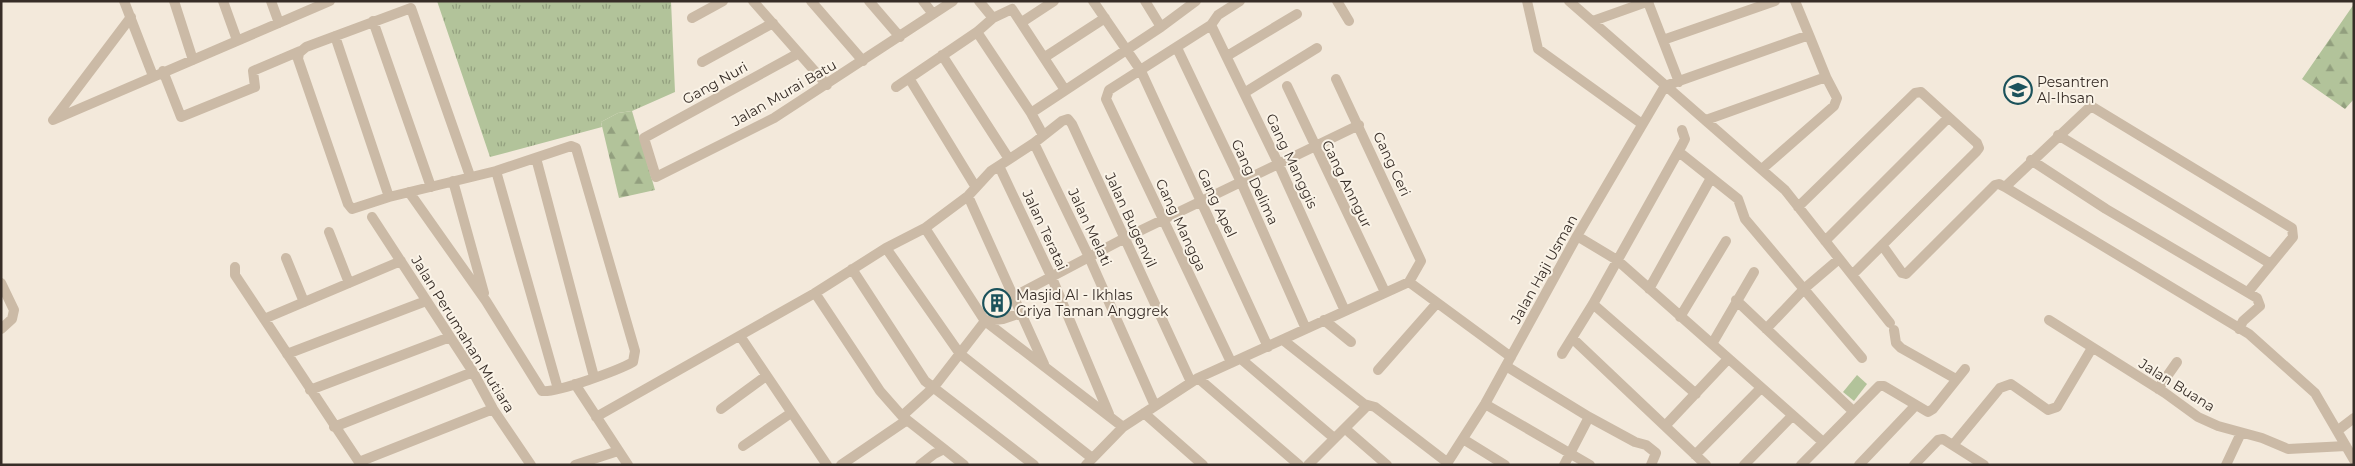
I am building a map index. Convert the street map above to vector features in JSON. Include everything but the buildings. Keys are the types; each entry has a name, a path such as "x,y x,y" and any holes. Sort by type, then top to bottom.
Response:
{"street":[{"path":"124,1 153,76"},
{"path":"174,1 193,60"},
{"path":"223,1 237,40"},
{"path":"271,1 279,23"},
{"path":"131,17 53,120 279,23 318,4 330,1"},
{"path":"692,18 723,1"},
{"path":"754,1 827,85"},
{"path":"811,1 863,61"},
{"path":"869,1 900,37"},
{"path":"923,1 934,14"},
{"name":"Jalan Murai Batu","path":"644,138 656,177 774,118 953,1"},
{"path":"979,1 993,18"},
{"path":"1022,22 1054,1"},
{"name":"Gang Apel","path":"1093,1 1141,71 1268,347"},
{"path":"1145,1 1162,27"},
{"path":"1031,113 1162,27 1196,1"},
{"path":"1141,71 1211,24 1218,15 1240,1"},
{"path":"1337,1 1349,21"},
{"path":"1527,1 1538,49 1642,124"},
{"path":"1569,1 1785,190 1892,327 1896,343 1900,348 1956,379"},
{"path":"1593,21 1649,1 1679,82"},
{"path":"1663,40 1775,1"},
{"path":"1762,169 1834,106 1837,98 1826,77 1795,1"},
{"path":"164,71 181,117 255,87 253,71 306,47 407,7 412,10 470,176"},
{"path":"896,87 977,32 993,18 1012,9 1065,90"},
{"path":"1227,56 1297,14"},
{"path":"1045,57 1105,18"},
{"path":"373,21 431,187"},
{"path":"702,62 773,23"},
{"name":"Gang Manggis","path":"1211,24 1345,311"},
{"path":"596,417 740,336 886,248 925,228 968,196 976,186 999,166 1043,135 1031,113 977,32"},
{"path":"1664,86 1809,35"},
{"path":"335,36 389,197"},
{"name":"Gang Delima","path":"1176,48 1240,182 1306,329"},
{"path":"1244,93 1317,48"},
{"path":"300,51 298,58 348,204 352,209 389,197 453,180 496,171 571,146 576,148 635,351 633,362 575,384 546,392 540,390 486,301 409,192"},
{"name":"Gang Nuri","path":"644,138 799,53"},
{"path":"942,55 1009,159"},
{"name":"Gang Mangga","path":"1141,71 1109,90 1106,98 1163,220 1236,361"},
{"path":"1706,120 1826,77"},
{"path":"909,78 976,186"},
{"name":"Gang Ceri","path":"1336,79 1421,261 1409,282"},
{"name":"Gang Anngur","path":"1286,86 1384,292"},
{"name":"Jalan Haji Usman","path":"1447,464 1485,404 1577,236 1664,86"},
{"path":"1798,207 1915,93 1921,92 1974,141 1979,148 1852,275"},
{"path":"2005,186 2091,106 2292,228 2293,237 2248,292"},
{"path":"1825,241 1948,118"},
{"name":"Jalan Bugenvil","path":"1043,135 1062,121 1068,119 1072,124 1194,380"},
{"path":"1014,296 1201,200 1359,125"},
{"path":"1562,354 1593,304 1679,152 1685,139 1682,130"},
{"path":"2058,135 2271,264"},
{"name":"Jalan Melati","path":"1034,143 1089,257 1156,406"},
{"path":"1679,152 1738,200 1745,219 1862,358"},
{"path":"536,158 594,377"},
{"path":"2032,160 2106,208 2257,298 2260,306 2242,321 2239,329"},
{"name":"Jalan Teratai","path":"999,166 1052,278 1110,416"},
{"path":"496,171 558,389"},
{"path":"1649,289 1712,178"},
{"path":"453,180 486,301"},
{"path":"1882,244 1898,269 1906,274 1995,185 2005,186 2239,329 2269,351 2315,393 2354,460"},
{"path":"968,196 1045,366"},
{"name":"Jalan Perumahan Mutiara","path":"372,218 474,372 493,409 531,465"},
{"path":"925,228 985,321 1123,427"},
{"path":"329,232 349,283"},
{"path":"1577,236 1617,260 1823,442"},
{"path":"1680,316 1726,241"},
{"path":"886,248 960,354 1089,462 1123,427 1194,380 1409,282 1509,361 1589,417 1635,442 1646,445 1656,453 1651,465"},
{"path":"286,258 304,302"},
{"path":"1766,329 1805,288 1839,259"},
{"path":"264,319 401,261"},
{"path":"235,267 235,275 359,462 493,409"},
{"path":"852,269 925,381 1034,465"},
{"path":"1712,344 1754,272"},
{"path":"1,283 14,310 12,319 1,329"},
{"path":"815,292 880,391 905,418 964,465"},
{"path":"1736,300 1852,411"},
{"path":"287,354 426,301"},
{"path":"1378,370 1436,303"},
{"path":"1593,304 1696,394"},
{"path":"842,465 905,418 934,387 985,321 1002,319 1021,313"},
{"path":"1324,320 1350,342"},
{"name":"Jalan Buana","path":"2049,320 2158,389 2198,418 2262,438 2288,449 2346,446"},
{"path":"740,336 827,465"},
{"path":"310,390 450,337"},
{"path":"1572,338 1706,465"},
{"path":"1284,340 1365,406"},
{"path":"1953,445 2000,388 2006,385 2011,384 2048,410 2057,407 2092,348"},
{"path":"1665,426 1728,359"},
{"path":"1236,361 1334,438"},
{"path":"2158,389 2176,362"},
{"path":"1801,465 1852,411 1879,386 1884,386 1928,412 1933,409 1965,369"},
{"path":"334,427 474,372"},
{"path":"721,409 766,376"},
{"path":"1194,380 1299,465"},
{"path":"575,384 628,465"},
{"path":"1695,455 1761,388"},
{"path":"1485,404 1590,465"},
{"path":"1308,465 1365,406 1370,405 1447,464"},
{"path":"1859,465 1916,406"},
{"path":"743,446 791,413"},
{"path":"1144,414 1203,465"},
{"path":"1744,465 1792,416"},
{"path":"1564,465 1589,417"},
{"path":"2337,430 2354,418"},
{"path":"1349,432 1386,465"},
{"path":"2226,465 2241,433"},
{"path":"1463,439 1505,465"},
{"path":"1914,465 1938,440 1942,439 1978,463"},
{"path":"920,465 934,454 944,450"},
{"path":"577,464 618,451"}],"green space":[{"path":"437,1 671,1 675,92 632,111 618,113 601,122 602,127 490,157"},
{"path":"2354,4 2354,99 2345,109 2302,79"},
{"path":"632,111 655,190 619,198 601,122 618,113"},
{"path":"1857,375 1867,384 1854,401 1843,392"}],"place":[{"name":"Pesantren Al-Ihsan","path":"2018,90"},
{"name":"Masjid Al - Ikhlas Griya Taman Anggrek","path":"997,303"}]}
